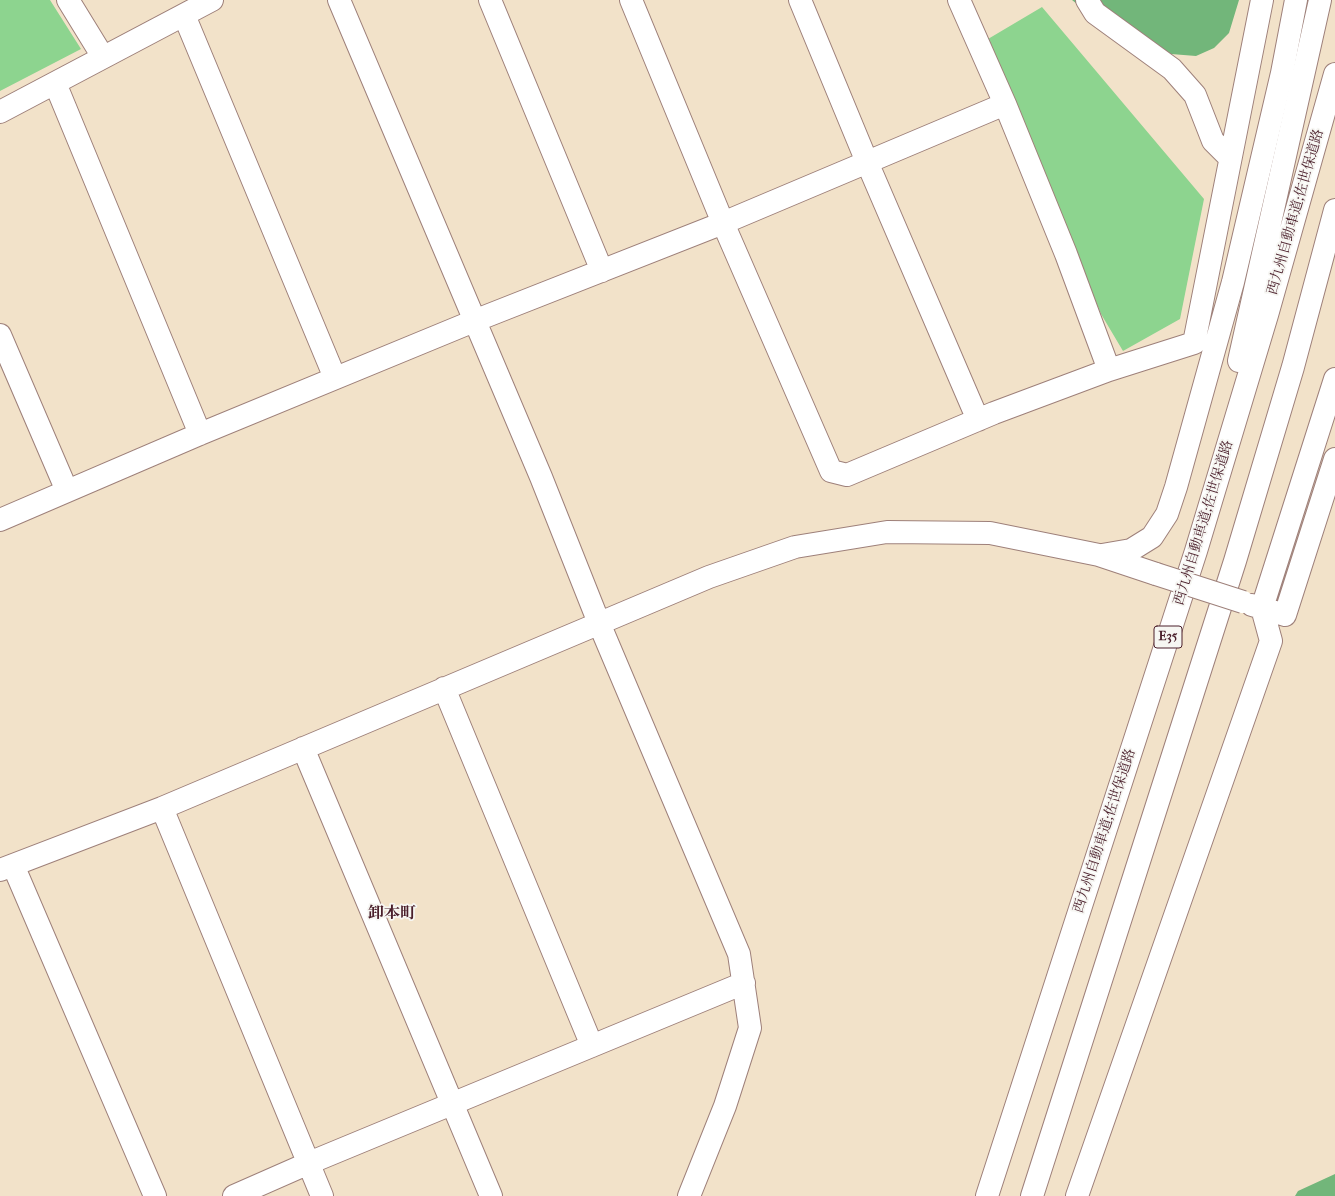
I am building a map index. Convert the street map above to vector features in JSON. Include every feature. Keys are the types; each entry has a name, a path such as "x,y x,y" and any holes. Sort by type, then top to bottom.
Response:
{"main road":[{"path":"68,0 103,58"},
{"path":"0,112 212,0"},
{"path":"339,0 541,476 599,623 740,954 750,1028 725,1106 689,1196"},
{"path":"490,0 602,271"},
{"path":"631,0 723,223 831,471 847,475 978,420 1109,370 1194,343 1262,0"},
{"path":"800,0 867,162 978,420"},
{"path":"959,0 1005,104 1066,254 1109,370"},
{"path":"1087,0 1095,13 1172,69 1195,95 1213,141 1230,158"},
{"path":"1099,555 1131,550 1152,537 1166,514 1174,494 1233,282 1282,73 1296,0"},
{"path":"1196,551 1320,0"},
{"path":"184,15 335,378"},
{"name":"西九州自動車道;佐世保道路","path":"987,1196 1196,551 1267,315 1335,74"},
{"path":"55,83 200,434"},
{"path":"0,520 335,378 474,321 723,223 1005,104"},
{"path":"1293,368 1335,210"},
{"path":"1032,1196 1235,561 1293,368 1335,242"},
{"path":"0,335 67,491"},
{"path":"1077,1196 1271,641 1252,605 1335,379"},
{"path":"155,1196 6,868 162,808 709,576 795,547 887,532 990,533 1099,555 1285,615 1335,460"},
{"path":"444,688 592,1046"},
{"path":"303,748 491,1196"},
{"path":"162,808 322,1196"},
{"path":"234,1196 309,1163 744,983"}],"green space":[{"path":"0,0 50,0 81,49 0,91"},
{"path":"1072,0 1239,0 1229,33 1214,48 1196,56 1171,54 1139,41 1087,12"},
{"path":"1042,7 1204,199 1180,319 1123,351 1101,314 988,39"},
{"path":"1335,1174 1335,1196 1295,1196 1298,1191"}],"district":[{"name":"卸本町","path":"392,914"}]}
